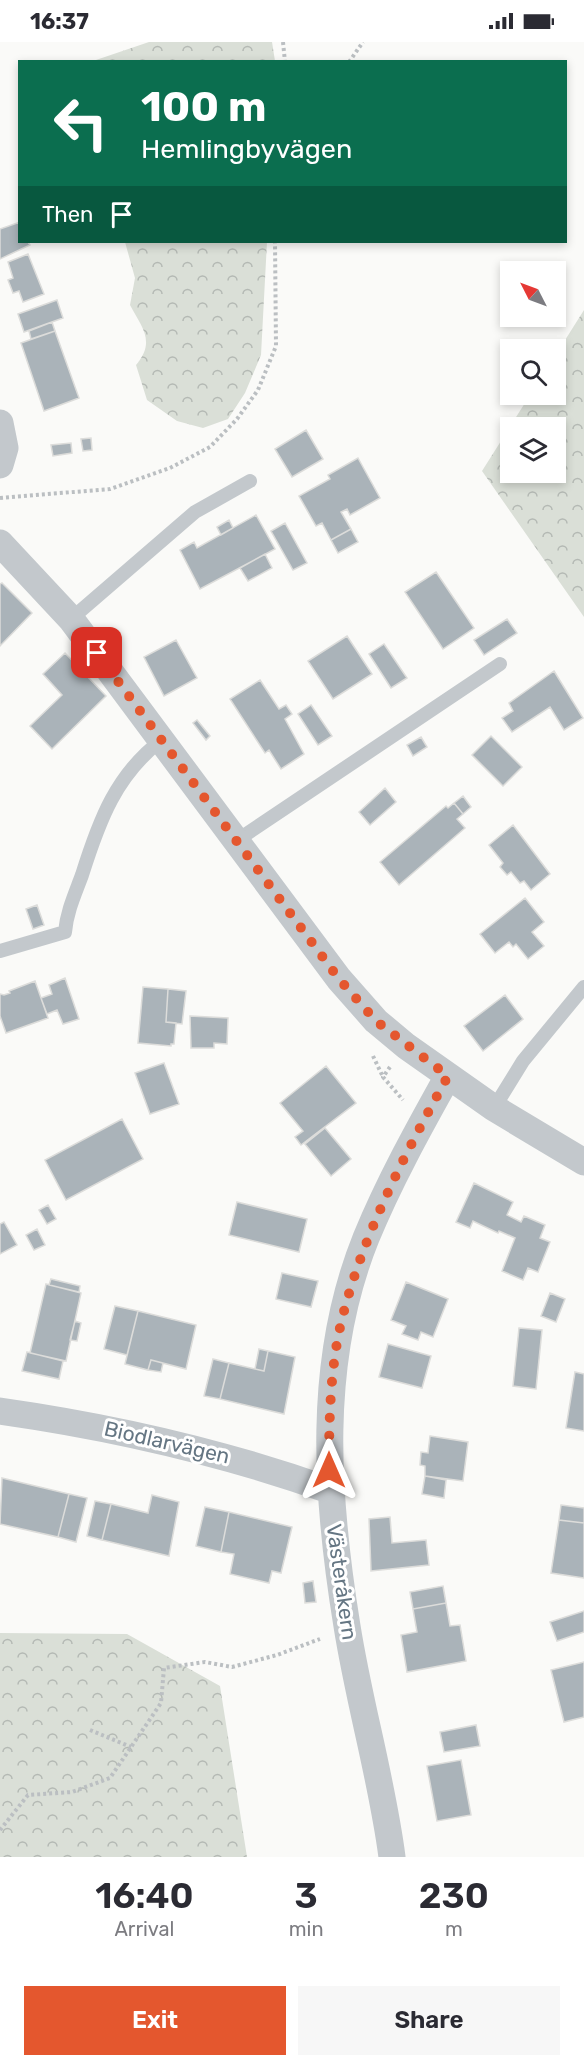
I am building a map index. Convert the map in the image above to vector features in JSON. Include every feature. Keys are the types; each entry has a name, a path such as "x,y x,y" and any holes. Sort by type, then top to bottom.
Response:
{"street":[{"path":"0,423 5,448 0,465"},
{"path":"0,543 71,619 163,739 339,979 376,1021 494,1108 584,1162"},
{"name":"Västeråkern","path":"392,1857 347,1628 329,1490 329,1410 342,1317 366,1239 422,1122 448,1076"},
{"name":"Biodlarvägen","path":"0,1412 90,1424 124,1432 256,1464 329,1490"}],"lane":[{"path":"71,619 195,512 250,481"},
{"path":"236,841 500,664"},
{"path":"0,951 65,932 69,908 96,830 109,801 129,770 144,753 163,739"},
{"path":"494,1108 524,1061 584,987"}],"path":[{"path":"283,42 285,60"},
{"path":"350,60 363,42"},
{"path":"0,498 110,489 170,468 210,447 237,419 258,390 276,346 275,243"},
{"path":"0,1830 28,1795 72,1792 110,1778 161,1702 164,1668 205,1662 232,1667 277,1655 347,1628"},
{"path":"90,1730 131,1747"}],"green space":[{"path":"149,42 272,42 275,60 96,60"},
{"path":"125,243 267,243 261,355 245,393 228,419 203,428 177,421 147,400 136,365 145,349 145,335 130,305 135,278"},
{"path":"584,310 584,617 482,471 500,442 500,483 566,483 566,417 516,417 524,405 566,405 566,339"},
{"path":"0,1633 127,1634 220,1686 247,1857 0,1857"}],"building":[{"path":"18,223 18,243 30,245 0,259 0,229"},
{"path":"28,254 44,294 23,302 19,291 13,293 8,280 13,278 8,262"},
{"path":"57,300 63,318 24,332 18,314"},
{"path":"52,322 55,331 31,339 29,331"},
{"path":"55,331 79,398 44,411 21,343"},
{"path":"306,430 323,459 292,477 275,449"},
{"path":"91,438 92,450 83,451 81,439"},
{"path":"71,443 72,453 53,456 51,445"},
{"path":"358,458 380,498 350,515 347,509 341,512 351,529 331,540 322,523 316,526 299,496 330,479 328,475"},
{"path":"256,515 275,549 200,589 180,550 194,542 197,548"},
{"path":"229,520 233,528 221,535 217,527"},
{"path":"285,523 307,563 293,570 271,531"},
{"path":"351,529 358,542 338,553 331,540"},
{"path":"265,554 272,568 248,581 240,568"},
{"path":"436,572 474,628 443,649 405,592"},
{"path":"2,583 32,613 0,646 0,584"},
{"path":"507,619 517,633 484,655 474,640"},
{"path":"347,636 372,674 333,699 308,661"},
{"path":"176,640 197,678 164,696 144,657"},
{"path":"384,644 407,678 391,688 369,654"},
{"path":"65,653 106,696 52,749 30,726 62,695 43,674"},
{"path":"554,671 583,718 564,730 550,707 512,732 502,718 513,711 509,703"},
{"path":"260,680 279,709 286,705 292,714 285,719 304,754 281,769 269,750 265,753 230,699"},
{"path":"311,705 332,736 318,745 298,714"},
{"path":"197,720 210,736 206,740 193,723"},
{"path":"491,736 522,767 503,786 472,755"},
{"path":"421,737 427,747 413,756 407,745"},
{"path":"385,788 396,802 370,825 359,812"},
{"path":"463,796 471,807 463,814 454,803"},
{"path":"454,803 463,814 457,819 465,828 399,885 380,862 446,806 448,808"},
{"path":"513,825 550,874 531,890 524,881 520,883 511,872 507,875 500,867 503,863 489,845"},
{"path":"525,898 544,922 532,932 544,946 528,959 516,944 513,947 509,942 495,953 480,934"},
{"path":"37,905 44,925 33,929 26,909"},
{"path":"65,978 79,1019 63,1024 57,1010 47,1014 41,998 52,994 49,985"},
{"path":"35,981 48,1018 6,1033 0,1016 0,994 10,993 9,991"},
{"path":"143,987 168,989 166,1022 176,1023 174,1044 171,1046 138,1043"},
{"path":"168,989 186,991 182,1024 166,1022"},
{"path":"505,995 523,1019 483,1051 464,1026"},
{"path":"190,1016 228,1018 227,1044 214,1043 214,1048 191,1048"},
{"path":"164,1063 179,1104 150,1114 135,1073"},
{"path":"326,1066 356,1103 301,1145 295,1137 303,1131 280,1103"},
{"path":"122,1119 143,1159 66,1200 45,1160"},
{"path":"325,1128 351,1159 331,1176 305,1144"},
{"path":"474,1183 513,1202 507,1215 521,1222 524,1216 545,1225 540,1238 550,1242 538,1272 528,1268 523,1280 502,1271 515,1238 473,1221 470,1228 456,1222"},
{"path":"237,1202 307,1219 299,1252 229,1235"},
{"path":"48,1205 56,1219 47,1224 39,1210"},
{"path":"4,1222 17,1245 0,1254 0,1224"},
{"path":"37,1229 45,1245 34,1250 26,1235"},
{"path":"282,1273 318,1281 311,1307 276,1299"},
{"path":"51,1279 80,1286 79,1292 49,1285"},
{"path":"406,1282 448,1299 433,1337 421,1332 418,1340 402,1334 406,1326 391,1320"},
{"path":"46,1284 81,1293 66,1361 30,1353"},
{"path":"550,1293 565,1299 556,1322 541,1316"},
{"path":"115,1306 138,1311 127,1355 104,1349"},
{"path":"138,1311 196,1325 186,1369 151,1360 148,1370 125,1364"},
{"path":"75,1321 81,1323 77,1341 70,1340"},
{"path":"519,1328 542,1330 536,1389 513,1386"},
{"path":"388,1344 431,1356 422,1388 379,1377"},
{"path":"259,1349 268,1351 264,1371 255,1369"},
{"path":"268,1351 295,1357 284,1414 220,1399 229,1363 264,1371"},
{"path":"27,1352 63,1361 59,1379 22,1371"},
{"path":"213,1359 229,1363 220,1399 204,1396"},
{"path":"151,1360 163,1363 161,1372 148,1370"},
{"path":"575,1372 584,1374 584,1431 566,1428"},
{"path":"430,1436 468,1442 463,1481 425,1476 425,1466 420,1465 421,1452 428,1453"},
{"path":"425,1476 446,1480 444,1498 422,1494"},
{"path":"2,1478 69,1494 58,1537 0,1524"},
{"path":"69,1494 87,1498 76,1542 58,1537"},
{"path":"152,1495 179,1502 169,1556 102,1540 111,1504 148,1513"},
{"path":"95,1501 111,1504 102,1540 87,1536"},
{"path":"561,1505 584,1508 584,1523 559,1520"},
{"path":"205,1507 229,1512 221,1552 196,1546"},
{"path":"229,1512 292,1527 281,1573 272,1571 269,1583 230,1574 234,1554 221,1552"},
{"path":"390,1517 392,1543 426,1540 429,1565 371,1571 369,1519"},
{"path":"559,1520 584,1523 584,1578 551,1573"},
{"path":"313,1581 316,1602 305,1603 303,1583"},
{"path":"443,1586 446,1603 413,1609 410,1592"},
{"path":"446,1603 450,1626 460,1625 466,1661 407,1672 401,1635 417,1632 413,1609"},
{"path":"584,1611 584,1632 557,1641 550,1622"},
{"path":"584,1662 584,1717 564,1722 551,1670"},
{"path":"476,1725 480,1746 444,1752 440,1732"},
{"path":"461,1760 471,1815 437,1821 427,1766"}],"route":[{"path":"97,653 339,979 376,1021 448,1076 422,1122 366,1239 342,1317 329,1410 329,1470"}]}
